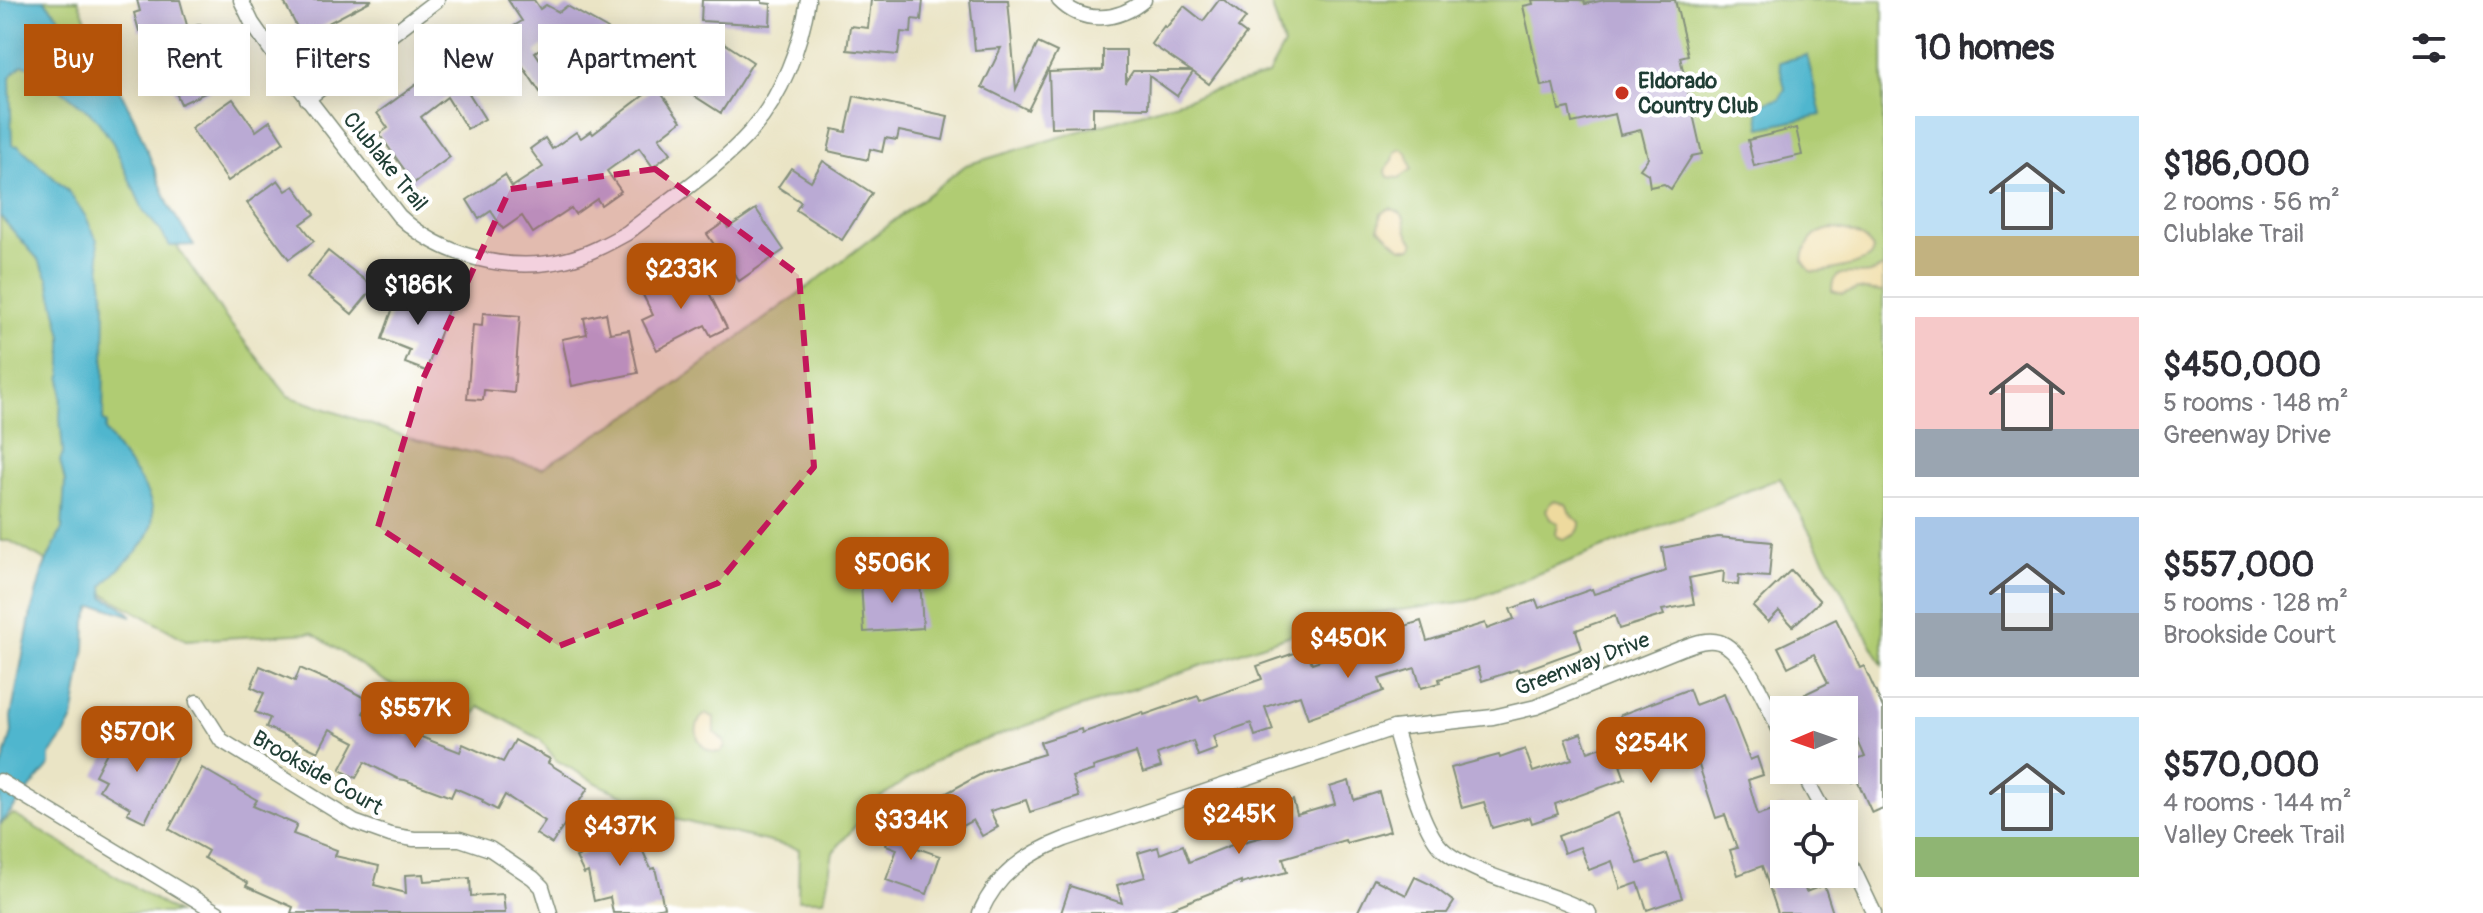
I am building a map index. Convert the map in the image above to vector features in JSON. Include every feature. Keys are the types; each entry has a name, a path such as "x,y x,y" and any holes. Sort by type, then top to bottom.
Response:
{"street":[{"name":"Clublake Trail","path":"241,0 263,39 307,99 411,228 460,253 495,262 531,264 567,260 598,249 627,233 725,156 753,129 784,77 799,40 808,0"},
{"path":"307,99 437,0"},
{"path":"1059,0 1076,14 1092,18 1121,14 1144,0"},
{"name":"Greenway Drive","path":"980,913 1005,874 1049,845 1394,728 1520,712 1704,642 1720,642 1740,658 1770,713"},
{"name":"Brookside Court","path":"197,702 221,740 354,822 390,835 414,839 470,840 490,849 542,887 550,913"},
{"path":"1394,728 1426,824 1443,849 1469,866 1562,899 1589,913"},
{"path":"0,781 218,913"},
{"path":"1858,879 1874,913"}],"highlighted area":[{"path":"655,169 799,275 814,467 718,583 559,646 378,527 422,381 510,189"}],"green space":[{"name":"Eldorado Country Club","path":"0,0 78,0 87,24 24,24 24,96 116,96 172,239 225,317 288,396 416,440 542,468 660,396 966,165 1268,75 1284,45 1270,0 1883,0 1883,666 1780,478 1469,601 1340,618 947,753 879,798 833,852 824,900 798,900 799,849 679,820 604,787 556,760 540,739 480,706 474,716 388,683 312,633 186,640 10,541 0,541"},
{"path":"13,814 177,913 0,913 0,825"}],"sand":[{"path":"1401,149 1407,153 1412,169 1399,178 1388,177 1385,170 1395,152"},
{"path":"1390,208 1404,217 1414,243 1411,248 1401,248 1379,228 1381,213"},
{"path":"1831,229 1849,232 1865,240 1873,249 1871,257 1841,268 1810,271 1803,261 1808,244 1815,236"},
{"path":"1883,267 1883,292 1857,289 1842,294 1832,291 1833,283 1840,274 1865,274"},
{"path":"1554,501 1566,504 1573,517 1580,522 1578,532 1573,536 1564,539 1556,534 1558,523 1550,519 1546,510"},
{"path":"706,714 714,717 714,732 724,741 725,747 721,752 707,749 698,739 697,725"}],"water":[{"path":"0,0 44,0 66,24 24,24 24,66 10,77 12,145 19,146 68,191 97,240 105,305 105,430 143,485 153,514 151,529 142,545 103,586 104,597 132,616 104,607 92,607 86,621 85,648 73,719 50,755 50,765 0,824 0,773 12,733 11,717 31,613 43,569 62,529 65,482 60,461 63,452 60,418 62,336 48,278 37,258 0,216"},
{"path":"1807,55 1821,115 1761,128 1757,105 1779,99 1785,89 1779,62"},
{"path":"122,94 170,208 194,245 170,246 144,212 113,143 95,117 69,96"}],"building":[{"path":"137,0 180,0 187,24 138,24 138,27 134,13 140,11"},
{"path":"283,0 372,0 327,24 295,24"},
{"path":"508,0 534,0 540,9 546,5 559,12 567,6 599,24 538,24 538,50 535,52 538,56 538,89 522,65 522,24 517,24 522,21"},
{"path":"702,0 762,0 762,3 771,4 770,25 701,21"},
{"path":"871,0 923,0 921,20 912,19 911,33 901,32 898,55 847,50 850,26 868,28"},
{"path":"970,0 1008,0 1016,89 1038,43 1057,52 1028,110 982,87 1001,48 975,50"},
{"path":"1219,0 1224,0 1246,18 1238,28 1246,34 1209,84 1193,72 1177,96 1149,76 1148,108 1093,107 1093,126 1051,127 1049,72 1103,70 1103,50 1126,50 1126,81 1133,71 1191,71 1151,44 1184,6 1203,21"},
{"name":"Eldorado Country Club","path":"1532,0 1584,0 1585,4 1605,0 1675,0 1688,55 1680,57 1702,154 1692,156 1671,189 1664,184 1650,187 1648,174 1640,169 1648,158 1641,130 1620,135 1615,114 1572,123 1569,108 1559,110 1553,84 1541,86 1523,6 1533,4"},
{"path":"725,44 753,62 721,113 694,96 725,96"},
{"path":"414,86 414,96 471,96 485,119 467,129 447,97 421,117 450,157 414,183 379,134 388,128 377,113"},
{"path":"177,96 199,96 181,104"},
{"path":"643,96 663,96 681,121 659,138 671,153 653,167 639,148 607,171 621,191 601,205 597,199 575,214 571,208 533,233 522,216 503,229 491,211 479,219 467,200 505,175 512,187 543,167 530,149 545,138 552,149 576,132 581,138 591,131 593,134"},
{"path":"854,96 948,116 943,140 899,131 897,140 885,138 882,152 870,149 868,160 828,151 833,129 846,132"},
{"path":"233,99 256,131 270,121 284,142 228,181 191,128"},
{"path":"1796,128 1802,155 1754,166 1748,140"},
{"path":"823,161 872,193 842,240 796,210 801,202 778,187 791,168 811,181"},
{"path":"278,180 286,191 294,186 315,214 301,224 314,241 289,259 247,203"},
{"path":"756,209 784,250 739,281 707,234 725,222 728,228"},
{"path":"328,251 371,285 371,291 352,314 307,277"},
{"path":"699,273 727,328 711,336 705,325 657,350 642,320 653,315 641,291 660,282 664,291"},
{"path":"418,287 452,299 426,371 405,363 410,350 382,339 394,305 410,310"},
{"path":"483,313 520,316 514,393 484,390 483,400 467,399 473,325 482,326"},
{"path":"606,313 610,333 629,330 638,373 572,386 562,339 587,334 584,318"},
{"path":"1718,537 1772,542 1769,577 1739,575 1738,585 1723,583 1724,571 1689,578 1694,604 1662,610 1664,615 1619,629 1615,616 1576,630 1582,649 1519,672 1518,669 1482,681 1478,667 1421,688 1415,668 1379,679 1384,691 1308,718 1300,695 1265,707 1273,730 1255,736 1251,723 1213,736 1217,749 1198,756 1193,741 1157,754 1161,767 1143,773 1136,753 1093,767 1094,770 1072,777 1079,797 1030,812 1026,800 990,811 998,827 982,836 973,820 947,834 930,802 985,772 1044,754 1040,742 1081,729 1082,733 1143,712 1144,715 1198,696 1200,701 1262,679 1257,666 1306,649 1312,663 1341,653 1337,643 1363,633 1365,638 1421,621 1427,641 1485,623 1487,629 1514,619 1510,609 1536,600 1539,608 1592,589 1594,594 1666,571 1662,548"},
{"path":"1791,570 1820,601 1793,626 1779,611 1768,622 1753,607"},
{"path":"920,579 923,628 864,632 861,582"},
{"path":"1836,619 1860,668 1864,666 1883,708 1883,808 1872,813 1858,782 1858,760 1865,757 1858,741 1858,696 1806,696 1828,683 1814,654 1788,667 1778,647"},
{"path":"260,666 295,681 300,668 337,683 370,701 363,713 410,737 411,733 460,752 463,744 503,762 515,740 550,759 548,763 588,788 552,844 536,834 545,821 505,795 497,810 455,788 451,797 398,779 365,762 356,778 340,770 355,742 330,729 318,752 266,727 270,718 255,712 264,693 251,687"},
{"path":"1689,689 1695,705 1724,694 1750,760 1757,757 1763,775 1748,780 1758,815 1770,811 1770,888 1805,888 1806,892 1825,888 1833,913 1778,913 1762,866 1738,875 1730,850 1737,848 1725,815 1716,818 1688,739 1620,765 1625,779 1555,804 1558,814 1532,823 1530,817 1492,828 1484,802 1462,808 1451,768 1499,755 1500,758 1525,749 1533,772 1572,759 1565,739 1581,733 1588,752 1628,738 1620,715"},
{"path":"141,731 179,754 145,822 127,813 130,808 99,790 105,780 95,775 112,743 129,752"},
{"path":"202,768 257,800 253,806 297,825 293,834 337,850 335,856 379,866 374,885 406,893 405,875 423,874 424,881 470,878 471,896 503,894 505,913 291,913 293,907 246,886 248,883 204,858 208,851 169,829"},
{"path":"1349,781 1354,800 1379,792 1390,831 1283,858 1287,872 1241,884 1241,881 1159,913 1061,913 1070,886 1122,903 1117,885 1145,877 1138,853 1158,847 1160,854 1183,845 1189,862 1262,837 1258,822 1276,817 1273,806 1293,800 1297,815 1335,804 1330,787"},
{"path":"625,812 651,869 655,868 664,907 636,913 613,913 610,897 594,901 588,872 584,874 576,857 592,850 584,831"},
{"path":"1618,813 1638,864 1667,854 1682,898 1647,910 1638,883 1621,889 1612,861 1589,870 1580,847 1564,853 1558,836"},
{"path":"892,827 921,837 917,848 940,856 927,894 886,880 897,849 886,845"},
{"path":"1415,877 1454,902 1447,913 1357,913 1374,879 1406,895"}],"place":[{"name":"Eldorado Country Club","path":"1622,93"}]}
